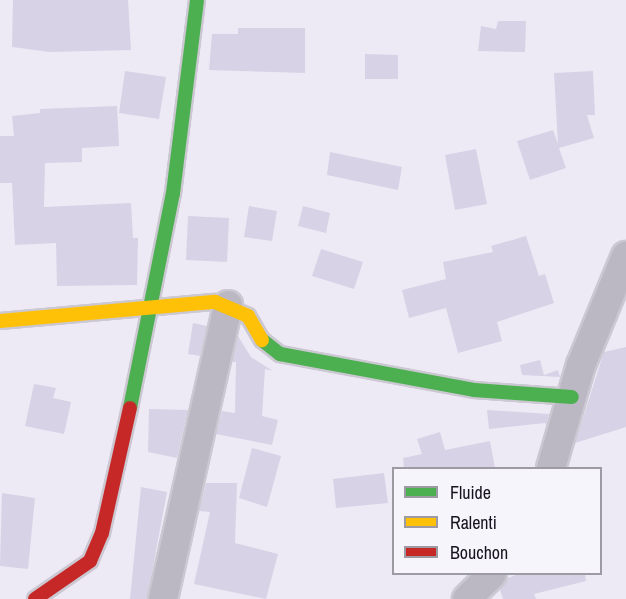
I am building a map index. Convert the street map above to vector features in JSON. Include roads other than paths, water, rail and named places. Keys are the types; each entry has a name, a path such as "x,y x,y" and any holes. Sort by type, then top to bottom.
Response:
{"street":[{"path":"35,599 90,561 102,533 153,306 173,193 197,0"},
{"path":"551,467 572,397 626,256"},
{"path":"163,599 228,305"},
{"path":"0,321 153,306 228,305 248,316 267,346 280,354 474,390 572,397"},
{"path":"467,599 490,575"}]}
